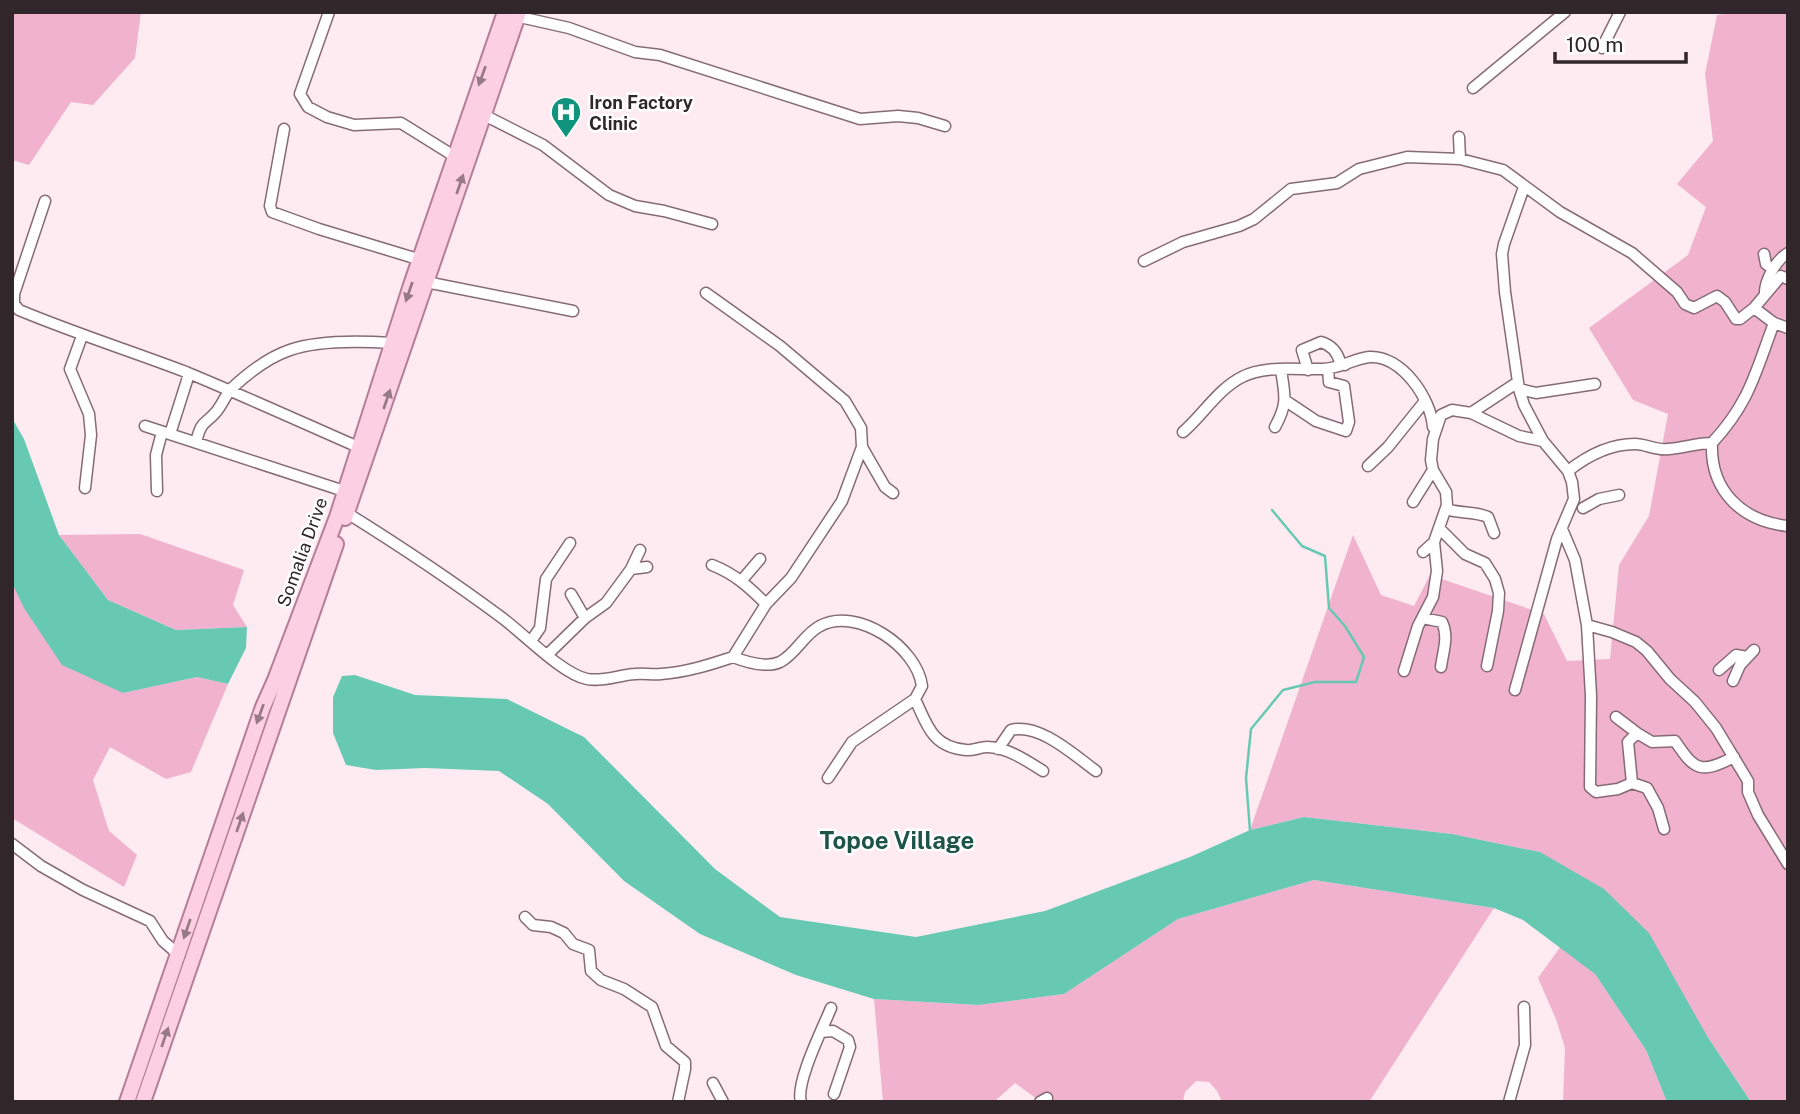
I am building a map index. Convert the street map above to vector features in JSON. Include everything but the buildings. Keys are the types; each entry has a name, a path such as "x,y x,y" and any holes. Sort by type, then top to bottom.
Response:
{"main road":[{"name":"Somalia Drive","path":"127,1102 262,707 275,680 337,517 454,156 512,13"},
{"name":"Somalia Drive","path":"143,1102 484,115 512,13"}],"street":[{"path":"328,12 300,94 308,107 327,117 354,125 401,123 454,156"},
{"path":"1473,88 1565,12"},
{"path":"512,13 569,28 635,52 660,55 860,119 898,116 918,118 945,127"},
{"path":"1602,48 1616,15"},
{"path":"484,115 542,145 609,195 635,206 712,224"},
{"path":"284,129 270,206 272,212 421,260"},
{"path":"1459,136 1461,159"},
{"path":"1144,261 1183,243 1254,219 1291,189 1337,183 1359,169 1407,157 1461,159 1503,170 1560,212 1632,253 1690,307 1694,308 1717,296 1725,302 1736,318 1740,319 1754,308 1781,276 1788,279"},
{"path":"1515,690 1557,539 1574,499 1569,471 1543,441 1524,405 1519,386 1504,292 1502,254 1524,187"},
{"path":"45,201 14,294 14,304 19,310 82,336 134,352 189,374 358,447"},
{"path":"1765,295 1764,287 1773,269 1783,255 1788,253"},
{"path":"1764,254 1766,264 1773,269"},
{"path":"426,282 573,311"},
{"path":"347,513 427,563 547,655 582,677 596,680 636,673 656,675 695,670 733,657 766,604 791,578 842,501 862,447 861,428 845,401 780,346 706,293"},
{"path":"1754,308 1774,323 1787,326"},
{"path":"1774,323 1746,398 1729,425 1712,443 1712,456 1716,479 1738,507 1755,517 1788,526"},
{"path":"82,336 70,369 89,414 91,435 85,488"},
{"path":"196,442 200,427 206,419 215,414 229,391 258,368 291,349 352,341 392,343"},
{"path":"1308,370 1302,350 1321,342 1329,345 1345,365"},
{"path":"1183,432 1219,395 1240,377 1251,373 1328,369 1367,358 1387,361 1408,375 1427,404 1433,439 1433,470 1446,492 1446,509 1440,529 1434,542 1423,552"},
{"path":"1286,401 1316,421 1346,431 1349,422 1343,386 1329,382 1328,369"},
{"path":"1275,427 1286,401 1280,370"},
{"path":"157,491 156,455 189,374"},
{"path":"1519,386 1536,393 1595,384"},
{"path":"1471,413 1519,386"},
{"path":"1427,404 1471,413 1512,433 1543,441"},
{"path":"1368,466 1427,404"},
{"path":"1433,439 1441,415 1452,410"},
{"path":"145,426 344,491"},
{"path":"1569,471 1582,461 1611,447 1636,444 1666,450 1698,443 1712,443"},
{"path":"862,447 884,487 893,493"},
{"path":"1413,502 1433,470"},
{"path":"1583,508 1599,499 1619,495"},
{"path":"1446,509 1462,514 1473,512 1488,517 1494,533"},
{"path":"1440,529 1465,554 1485,563 1495,579 1499,593 1498,611 1487,666"},
{"path":"1562,529 1575,560 1587,625 1591,696 1590,787 1601,793 1632,783 1647,789 1658,808 1664,829"},
{"path":"1404,671 1418,626 1433,597 1437,577 1434,542"},
{"path":"531,641 540,628 546,579 570,543"},
{"path":"547,655 585,618 606,603 631,569 640,550"},
{"path":"743,580 760,559"},
{"path":"712,565 743,580 766,604"},
{"path":"631,569 648,567"},
{"path":"571,594 585,618"},
{"path":"1423,618 1442,622 1447,633 1441,667"},
{"path":"733,657 745,662 774,664 786,657 810,632 831,621 861,625 898,643 909,656 917,667 922,686 915,699 852,742 828,778"},
{"path":"1587,625 1636,642 1695,702 1716,728 1748,781 1748,792 1758,815 1788,864"},
{"path":"1719,670 1736,655 1750,654 1737,670 1733,681"},
{"path":"915,699 931,735 944,744 963,750 987,747 1020,757 1043,771"},
{"path":"1616,717 1653,742 1675,741 1690,763 1702,768 1717,766 1734,757"},
{"path":"998,750 1011,730 1021,727 1043,734 1096,771"},
{"path":"1632,783 1628,742 1637,733"},
{"path":"12,844 41,866 83,890 150,921 163,941 178,954"},
{"path":"525,917 533,925 564,933 573,944 589,950 591,971 601,980 624,989 652,1007 666,1046 685,1062 678,1102"},
{"path":"1508,1102 1525,1045 1524,1007"},
{"path":"801,1102 800,1089 831,1008"},
{"path":"821,1032 833,1031 848,1040 850,1047 834,1094"},
{"path":"713,1083 723,1102"}],"shaded area":[{"path":"12,12 141,12 135,58 93,105 71,102 29,165 12,160"},
{"path":"1788,12 1788,1102 1751,1102 1707,1036 1540,852 1452,834 1304,817 1250,830 1353,535 1381,595 1414,606 1430,575 1544,614 1567,661 1610,659 1619,565 1649,516 1668,414 1633,400 1589,328 1688,255 1706,207 1677,184 1713,141 1705,74 1717,15"},
{"path":"12,418 24,439 59,535 108,600 176,630 247,627 246,648 228,684 197,677 123,693 62,665 24,608 12,583"},
{"path":"140,534 244,570 233,605 247,627 176,630 108,600 59,535"},
{"path":"12,583 123,693 197,677 228,684 191,772 166,779 110,747 93,780 109,831 137,855 124,887 12,818"},
{"path":"355,675 415,695 507,699 584,737 715,869 780,917 916,937 1045,911 1190,857 1250,830 1304,817 1452,834 1540,852 1604,889 1649,933 1707,1036 1751,1102 1667,1102 1646,1050 1595,974 1523,920 1494,908 1314,880 1178,919 1064,994 978,1005 874,999 796,975 700,934 624,881 548,804 499,771 425,768 376,770 346,765 333,733 333,697 342,676"},
{"path":"1314,880 1494,908 1369,1102 1222,1102 1209,1082 1196,1081 1185,1092 1183,1102 1041,1102 1015,1083 994,1102 883,1102 874,999 978,1005 1064,994 1178,919"},
{"path":"1561,946 1595,974 1646,1050 1667,1102 1563,1102 1565,1048 1538,978"}],"waterway":[{"path":"1250,831 1246,778 1251,729 1283,690 1315,682 1356,682 1364,657 1345,626 1329,608 1325,556 1302,546 1272,510"}],"place":[{"name":"Iron Factory Clinic","path":"566,139"}],"district":[{"name":"Topoe Village","path":"897,840"}]}
